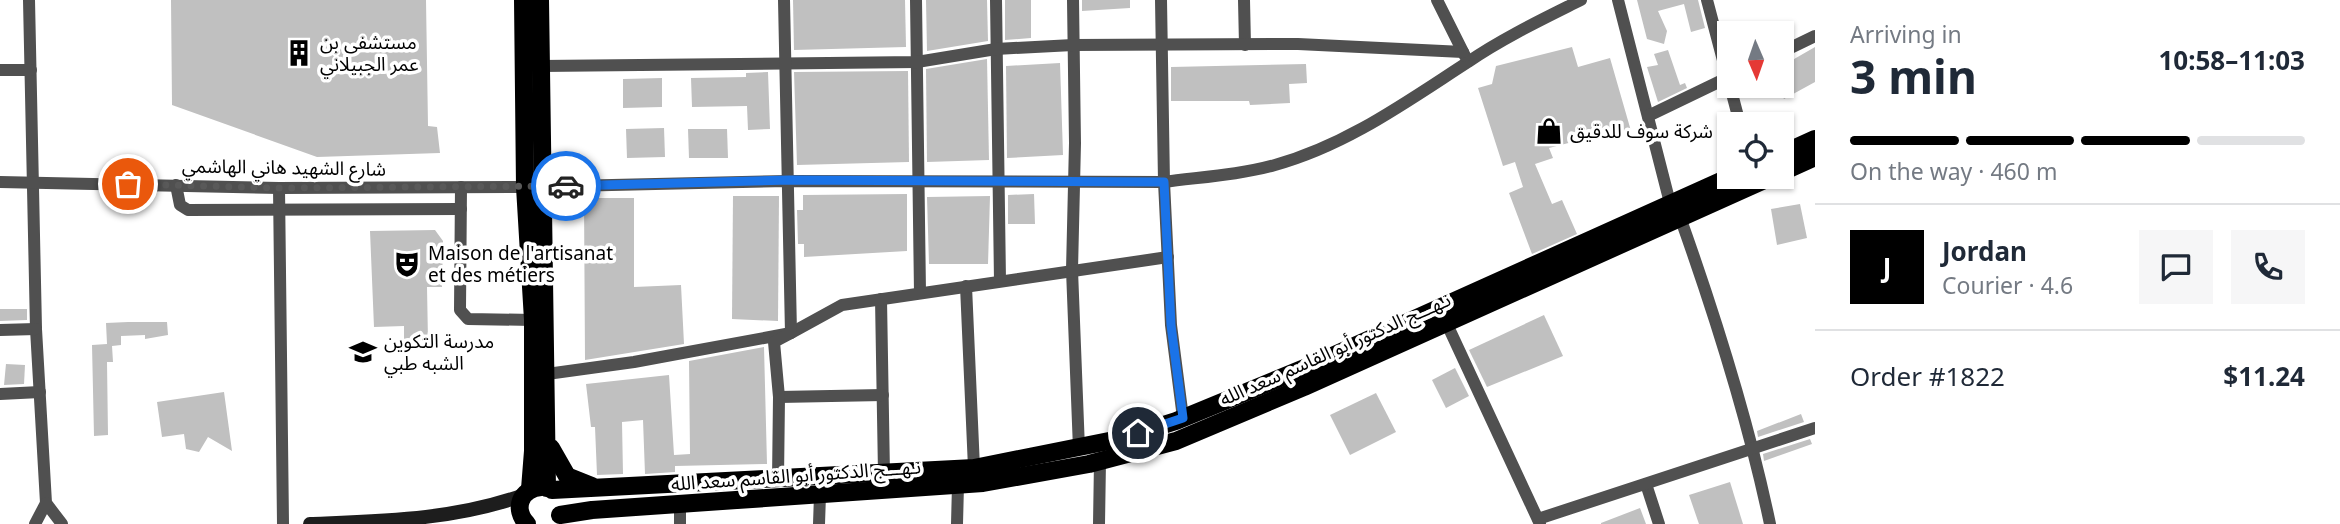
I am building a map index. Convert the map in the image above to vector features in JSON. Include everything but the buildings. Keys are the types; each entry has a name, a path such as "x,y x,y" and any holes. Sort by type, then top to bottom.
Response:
{"main road":[{"path":"523,0 525,137 534,187 547,373 548,440 538,490 519,511 523,523"},
{"path":"538,490 533,451 533,320 534,187 543,137 540,0"},
{"path":"525,137 543,137"},
{"path":"1794,149 1815,139"},
{"path":"1794,167 1815,158"},
{"name":"نـهـــج الدكتور أبو القاسم سعد الله","path":"538,490 974,468 1079,449 1183,418 1446,322 1675,210 1717,185"},
{"name":"نـهـــج الدكتور أبو القاسم سعد الله","path":"556,521 680,504 958,485 1032,476 1101,461 1196,434 1353,356 1675,210 1736,189"},
{"path":"548,440 557,462 568,476 599,488"},
{"path":"310,524 477,511 538,490 560,501 556,521"}],"street":[{"path":"29,0 36,329 46,503 35,524"},
{"path":"784,0 783,66 789,180 791,333"},
{"path":"916,0 920,293"},
{"path":"996,0 1000,281"},
{"path":"1073,0 1072,270 1079,449"},
{"path":"1161,0 1167,257 1171,325 1183,418"},
{"path":"1244,0 1245,45"},
{"path":"1437,0 1465,57"},
{"name":"شارع الشهيد هاني الهاشمي","path":"0,182 279,188 534,187 789,180 1164,182 1251,171 1315,150 1387,117 1465,57 1581,0"},
{"path":"1618,0 1675,210 1719,326 1754,447 1770,524"},
{"path":"1707,0 1717,37"},
{"path":"1794,46 1815,36"},
{"path":"541,66 783,66 918,62 996,49 1073,45 1298,44 1465,57"},
{"path":"0,70 31,70"},
{"path":"1648,116 1717,86"},
{"path":"176,185 180,205 188,211 277,208 461,209"},
{"path":"461,187 460,310 468,319 533,320"},
{"path":"279,188 277,208 283,524"},
{"path":"778,479 779,397 774,342 842,305 1167,257"},
{"path":"966,286 974,468"},
{"path":"881,299 884,474"},
{"path":"1446,322 1539,522 1815,428"},
{"path":"0,330 36,329"},
{"path":"547,373 634,362 791,333"},
{"path":"0,394 40,393"},
{"path":"779,397 883,395"},
{"path":"1098,524 1101,461"},
{"path":"1646,484 1659,524"},
{"path":"957,524 958,485"},
{"path":"819,524 820,495"},
{"path":"46,503 62,524"},
{"path":"680,504 680,524"}],"way so far":[{"path":"128,184 279,188 566,186"}],"place":[{"name":"مستشفى بن عمر الجبيلاني","path":"299,53"},
{"name":"شركة سوف للدقيق","path":"1549,131"},
{"name":"Maison de l'artisanat et des métiers","path":"407,264"},
{"name":"مدرسة التكوين الشبه طبي","path":"363,352"}],"route":[{"path":"566,186 789,180 1164,182 1171,325 1183,418 1138,433"}]}
